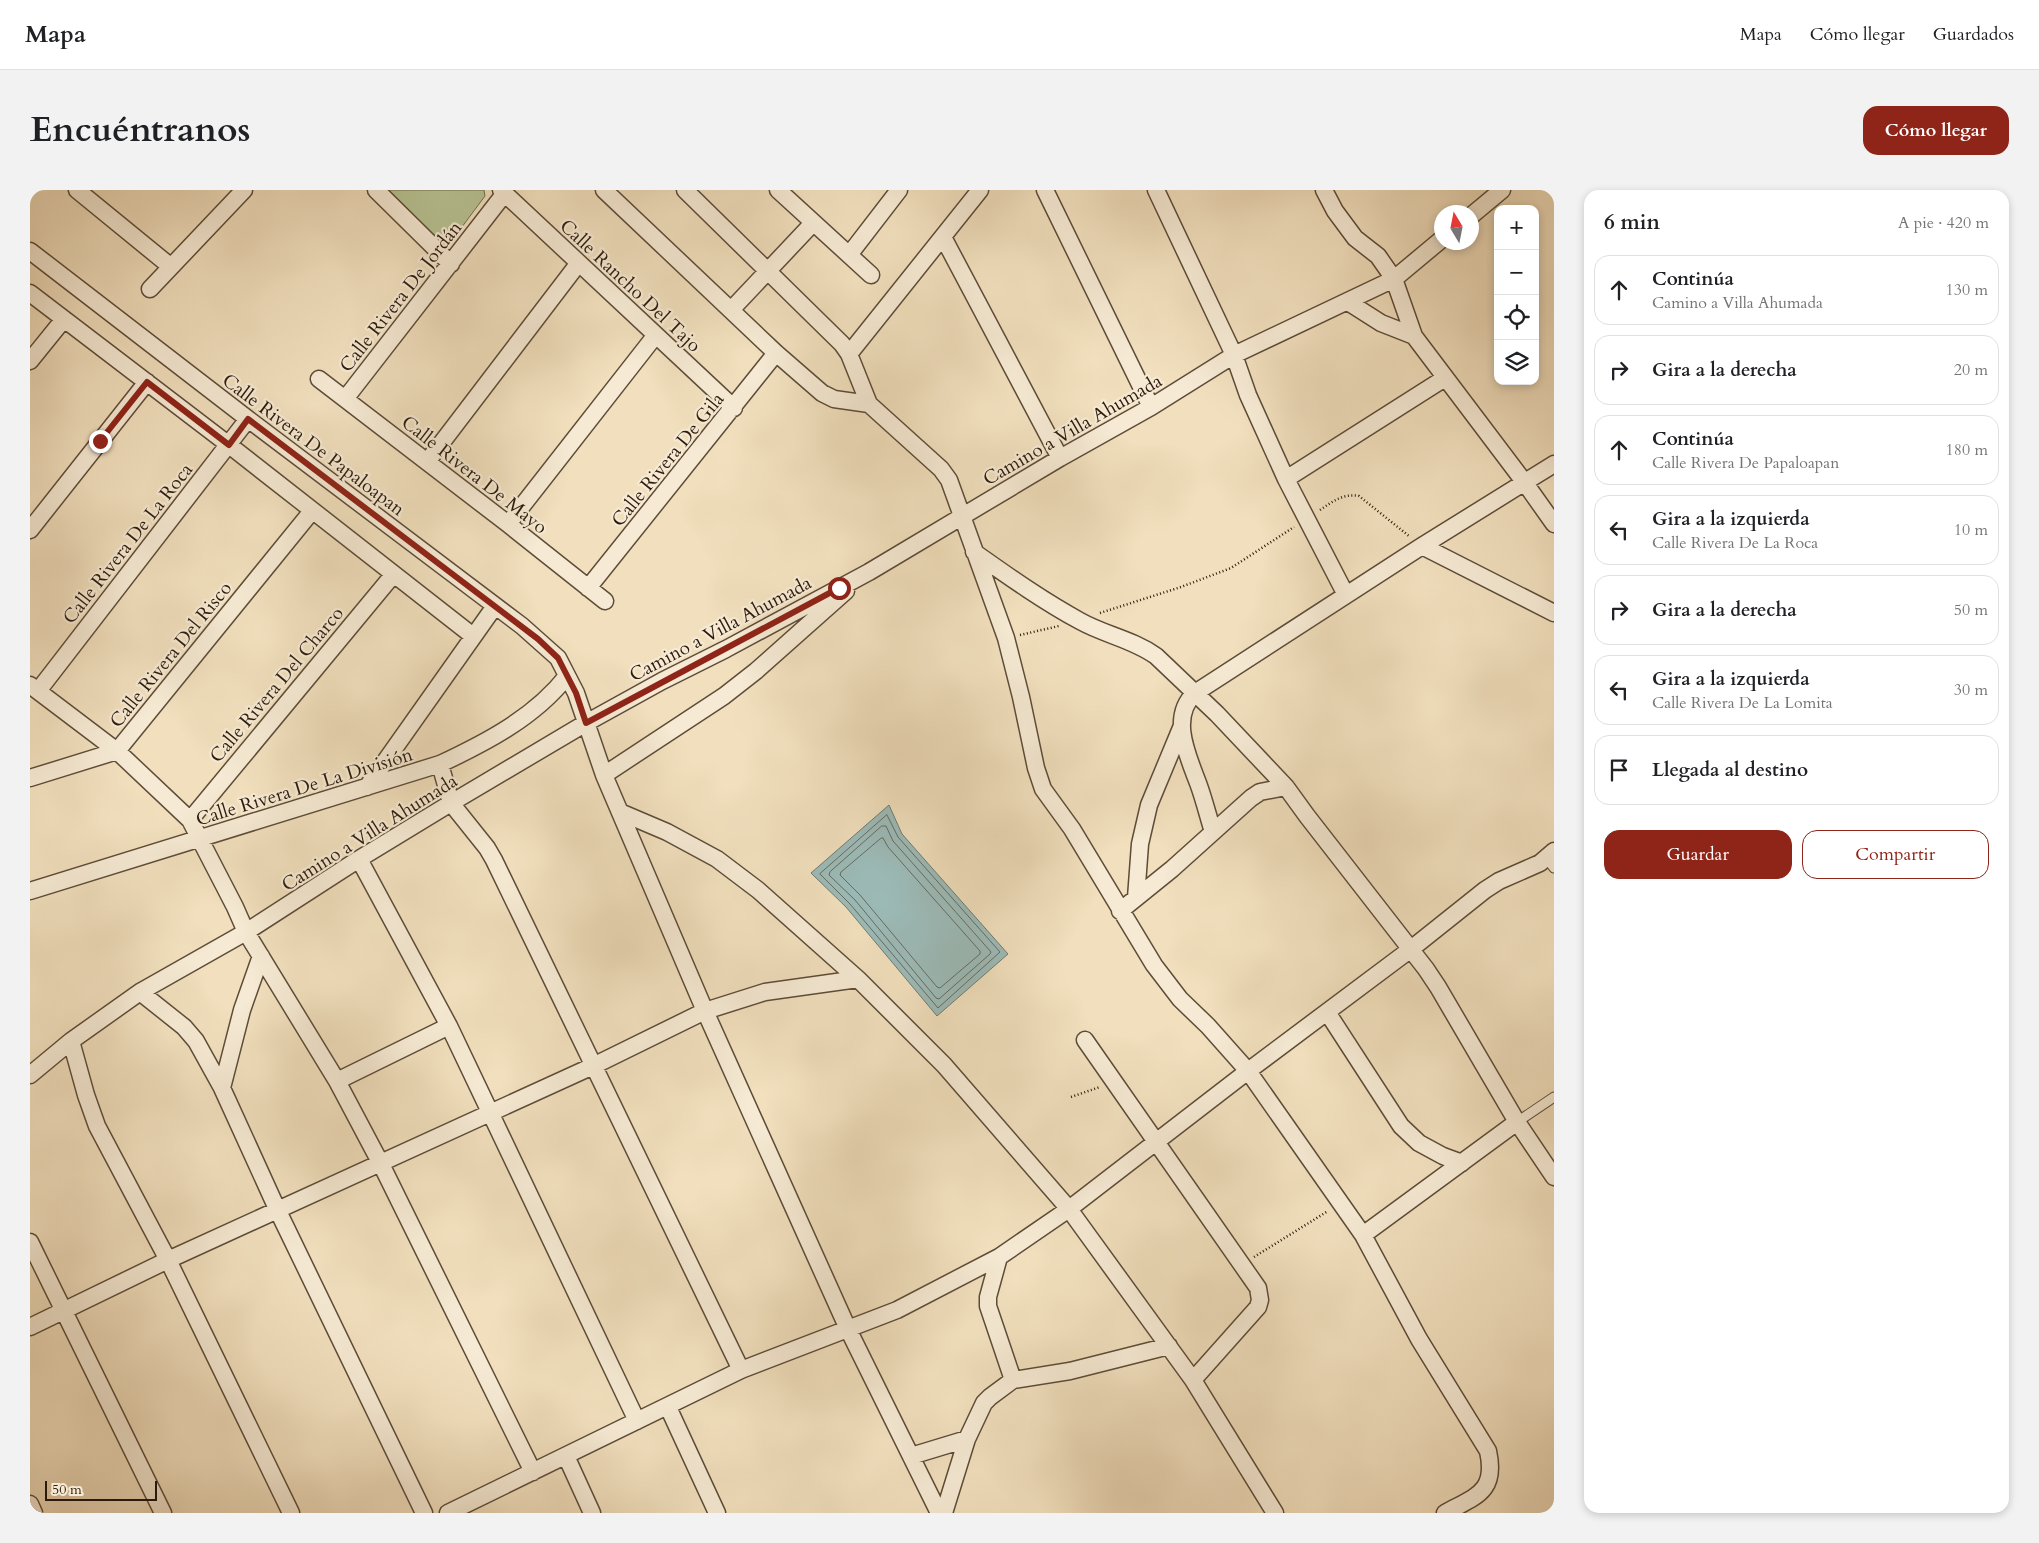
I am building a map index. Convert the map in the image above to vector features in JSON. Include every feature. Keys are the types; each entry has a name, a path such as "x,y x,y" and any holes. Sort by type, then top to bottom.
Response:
{"street":[{"path":"150,290 170,266 244,190"},
{"path":"376,190 451,264"},
{"path":"604,190 776,353 822,393 834,399 869,404"},
{"path":"685,190 842,344 849,354 869,404 941,469 949,480 1006,638 1039,779 1043,789 1072,829 1154,965 1175,992 1248,1071 1363,1235 1419,1339 1488,1451 1491,1464 1488,1484 1478,1495 1445,1513"},
{"path":"778,190 871,275"},
{"path":"849,255 899,190"},
{"path":"849,354 980,190"},
{"path":"1045,190 1151,407"},
{"path":"1156,190 1234,356 1248,395 1286,479 1346,595"},
{"path":"1324,190 1335,211 1355,238 1378,256 1394,279 1414,336 1554,524"},
{"path":"1479,209 1498,191"},
{"name":"Calle Rivera De Jordán","path":"346,399 451,264 503,192"},
{"name":"Calle Rancho Del Tajo","path":"503,192 734,408"},
{"path":"88,193 170,266"},
{"path":"731,310 813,223"},
{"path":"943,237 1060,458"},
{"name":"Camino a Villa Ahumada","path":"30,1075 71,1041 140,992 246,932 359,859 586,723 869,572 1060,458 1151,407 1234,356 1394,279 1434,246"},
{"name":"Calle Rivera De Papaloapan","path":"30,251 538,639 558,658 576,693 604,775 705,1011 848,1328 939,1513"},
{"path":"427,462 578,264"},
{"path":"30,293 229,445 473,636"},
{"path":"1348,302 1380,323 1414,336"},
{"path":"30,361 64,319"},
{"path":"508,524 655,336"},
{"name":"Calle Rivera De Gila","path":"588,588 734,408 776,353"},
{"path":"1286,479 1445,378"},
{"name":"Calle Rivera De Mayo","path":"319,379 605,601"},
{"path":"30,530 147,382"},
{"name":"Calle Rivera De La Roca","path":"34,688 248,419"},
{"path":"1213,832 1187,755 1182,727 1184,707 1187,700 1422,546 1554,464"},
{"name":"Calle Rivera Del Risco","path":"30,778 117,751 312,511"},
{"path":"1422,546 1554,613"},
{"path":"974,552 1079,620 1098,630 1141,645 1156,656 1245,742 1286,787 1438,987 1517,1122 1554,1177"},
{"path":"604,775 724,696 756,672 869,572"},
{"name":"Calle Rivera Del Charco","path":"190,820 394,575"},
{"path":"367,787 495,606"},
{"name":"Calle Rivera De La División","path":"30,892 440,764 474,748 534,710 556,691 567,676"},
{"path":"34,688 117,751 190,820 246,932 337,1080 381,1164 533,1472"},
{"path":"1136,898 1140,844 1150,805 1182,727"},
{"path":"440,764 451,803 487,848 494,860 742,1370"},
{"path":"1120,911 1172,869 1251,798 1260,792 1286,787"},
{"path":"620,812 667,832 717,859 758,890 858,979 944,1065 1069,1209 1193,1380 1275,1513"},
{"path":"359,859 449,1026 637,1421"},
{"path":"454,1512 742,1370 897,1310 999,1258 1069,1209 1248,1071 1411,950 1485,890 1552,859"},
{"path":"222,1088 242,1010 261,956"},
{"path":"30,1327 168,1260 593,1066 705,1011 765,992 858,979"},
{"path":"140,992 184,1027 196,1041 222,1088 278,1211 424,1513"},
{"path":"1327,1012 1402,1126 1420,1143 1462,1163"},
{"path":"337,1080 449,1026"},
{"path":"1086,1040 1258,1288 1260,1300 1258,1307 1193,1380"},
{"path":"71,1041 97,1126 168,1260 291,1513"},
{"path":"1363,1235 1517,1122"},
{"path":"30,1242 164,1513"},
{"path":"999,1258 988,1298 988,1306 1013,1380"},
{"path":"944,1513 967,1439 984,1404 990,1397 1013,1380 1070,1371 1169,1346"},
{"path":"668,1407 717,1513"},
{"path":"911,1456 967,1439"},
{"path":"566,1456 592,1513"},
{"path":"30,1504 34,1513"}],"lane":[{"path":"1517,1122 1554,1097"}],"path":[{"path":"1006,638 1079,620 1181,587 1231,568 1340,497 1351,494 1358,496 1422,546"},
{"path":"1071,1097 1115,1082"},
{"path":"1242,1264 1341,1203"}],"green space":[{"path":"386,190 484,190 485,196 453,239 439,242"}],"water":[{"path":"889,805 902,834 1008,954 937,1016 846,907 811,873"}],"route":[{"path":"100,441 147,382 229,445 248,419 538,639 558,658 576,693 586,723 662,681 726,650 839,588"}]}
